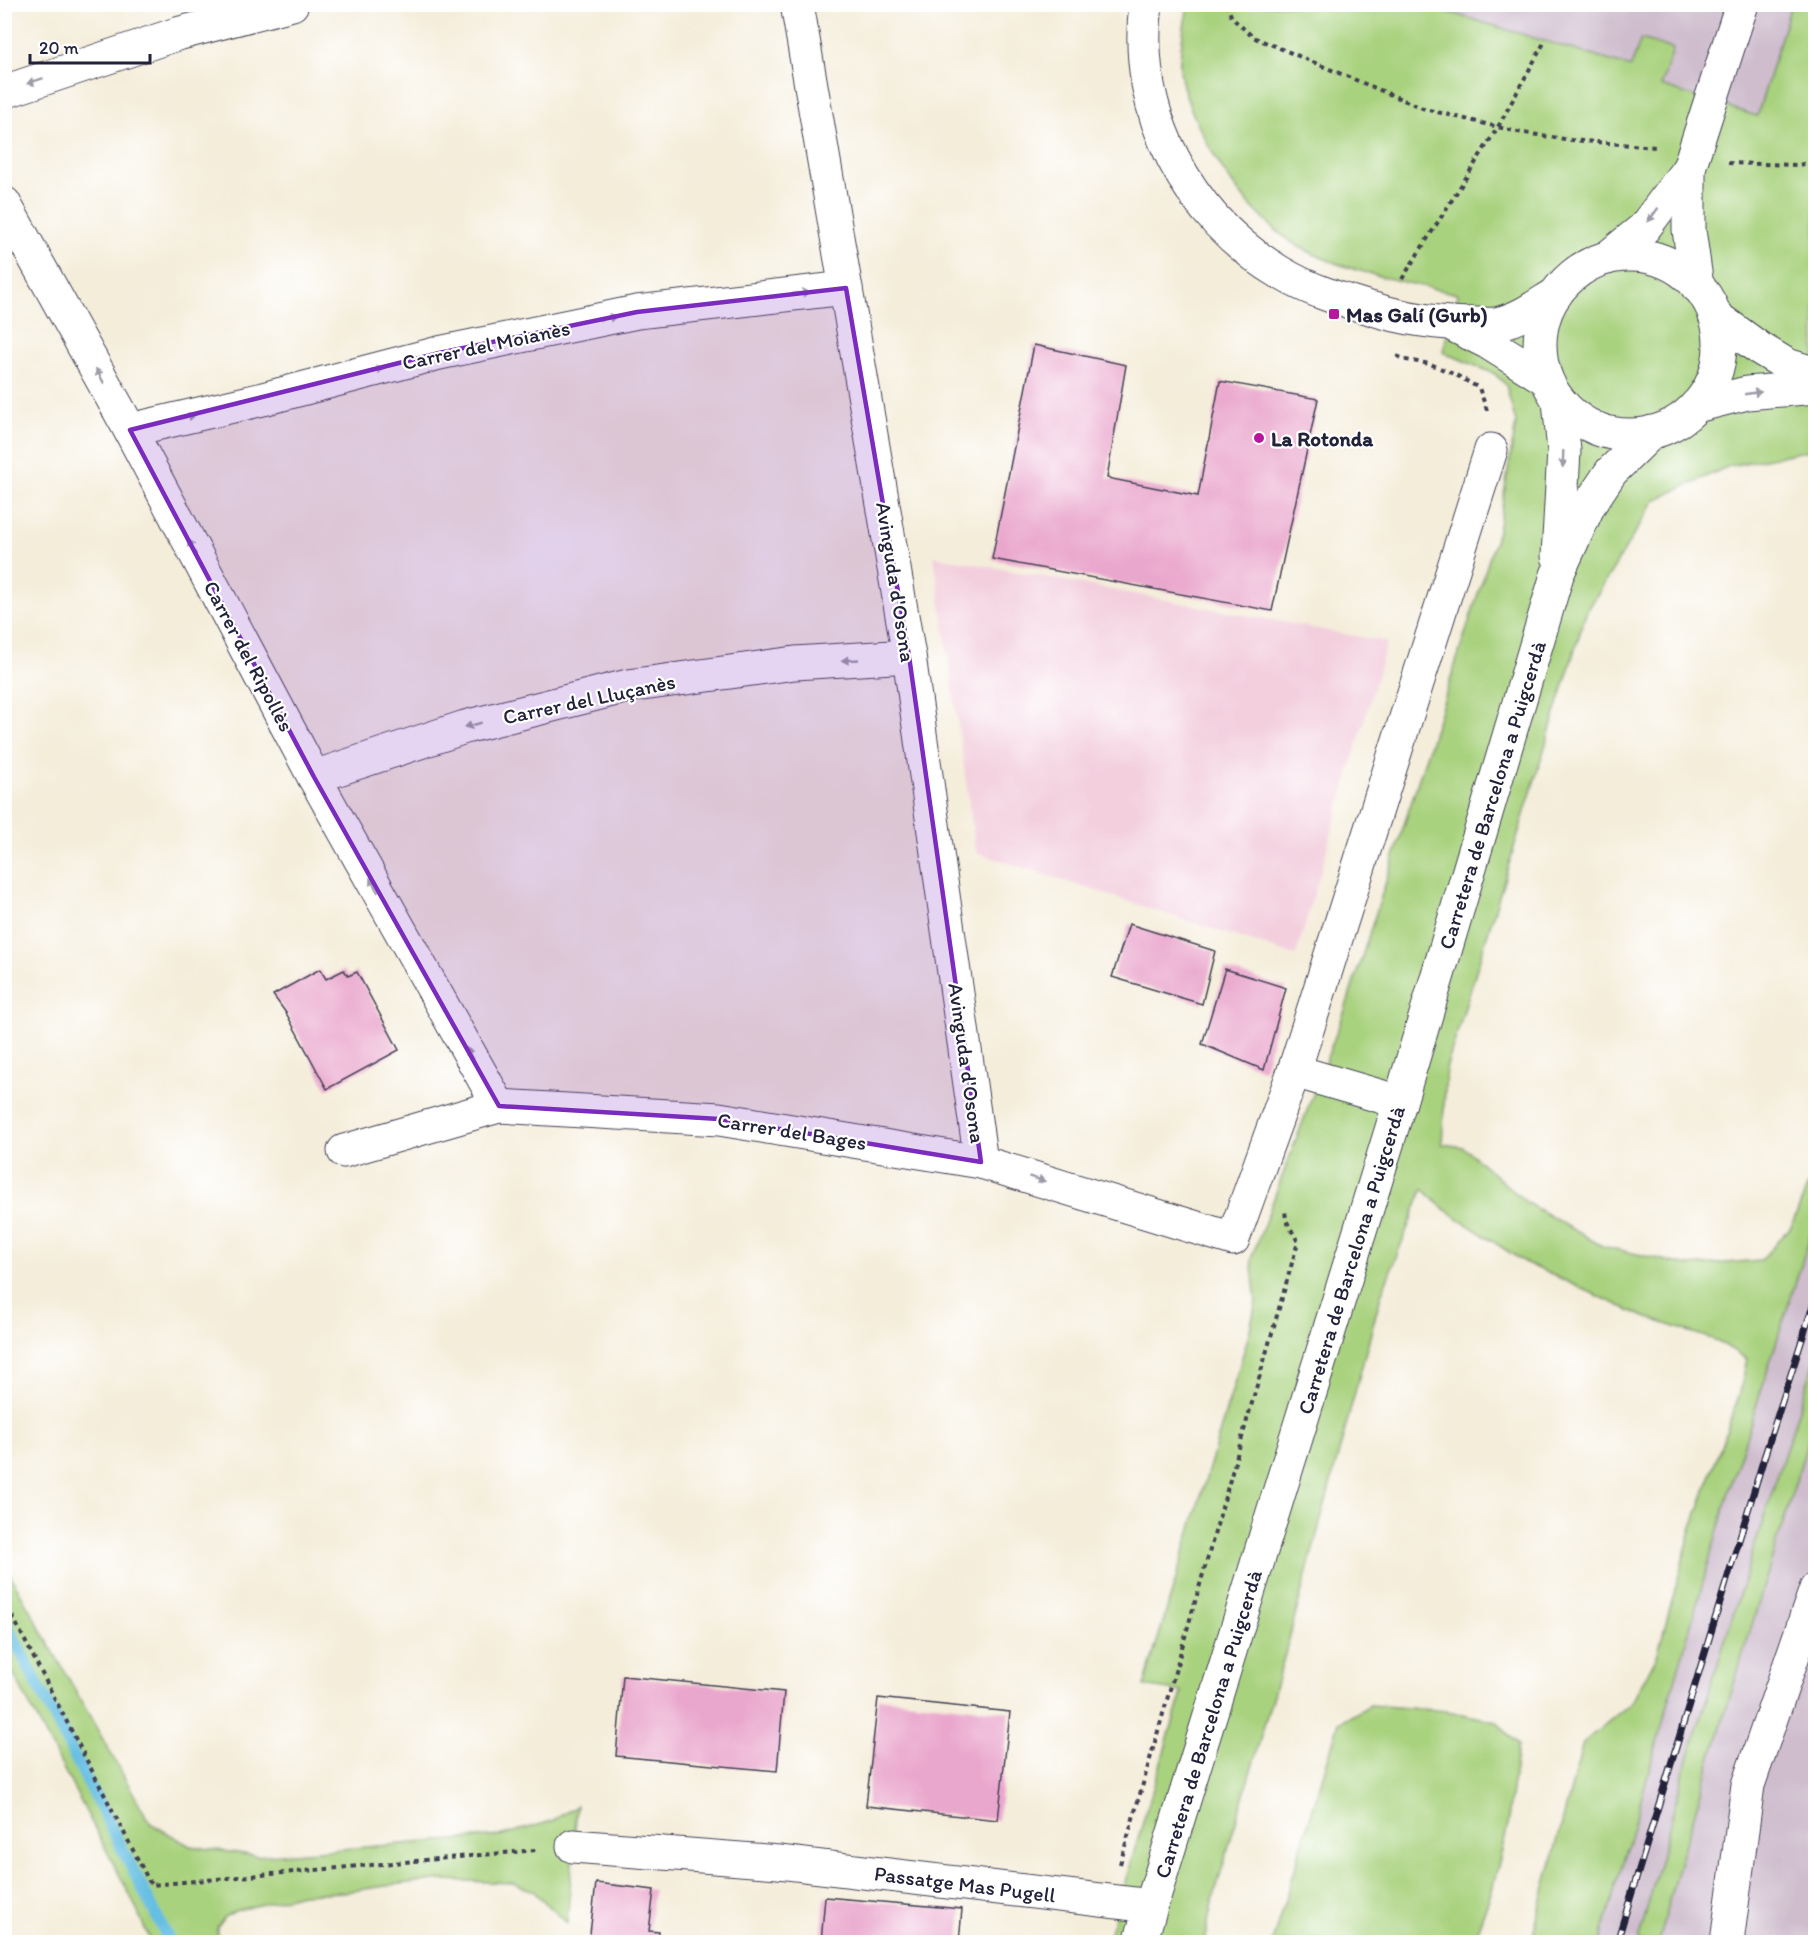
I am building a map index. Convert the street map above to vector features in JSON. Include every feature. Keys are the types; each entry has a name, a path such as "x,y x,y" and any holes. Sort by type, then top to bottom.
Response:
{"street":[{"path":"4,92 177,34 292,4"},
{"name":"Avinguda d'Osona","path":"796,4 909,656 981,1162"},
{"path":"1146,4 1143,21 1147,87 1161,132 1179,172 1191,191 1238,243 1262,261 1318,292 1389,314 1450,324 1499,324 1524,315 1556,294"},
{"path":"1697,286 1689,230 1689,168 1742,4"},
{"path":"1552,390 1541,360 1540,338 1548,307 1556,294 1579,272 1607,258 1644,228 1689,168"},
{"name":"Carrer del Ripollès","path":"4,203 130,430 314,777 499,1106"},
{"path":"1450,324 1487,342 1552,390 1578,419 1601,430 1626,435 1652,432 1676,422 1696,406 1711,385 1718,363 1720,339 1715,316 1697,286 1679,270 1654,259 1639,256 1607,258"},
{"name":"Carrer del Moianès","path":"130,430 263,399 439,353 637,312 846,288"},
{"path":"1715,316 1759,348 1787,364 1815,374"},
{"path":"1696,406 1747,393 1815,387"},
{"name":"Carretera de Barcelona a Puigcerdà","path":"1552,390 1564,451 1557,575"},
{"name":"Carretera de Barcelona a Puigcerdà","path":"1140,1942 1400,1102 1557,575 1589,505 1611,472 1652,432"},
{"path":"1400,1102 1294,1071 1491,450"},
{"name":"Carrer del Lluçanès","path":"314,777 465,727 628,686 795,663 909,656"},
{"name":"Carrer del Bages","path":"344,1151 499,1106 719,1119 981,1162 1233,1239 1294,1071"},
{"path":"1727,1942 1748,1785 1815,1589"},
{"name":"Passatge Mas Pugell","path":"573,1846 779,1862 1151,1906"}],"path":[{"path":"1227,4 1232,18 1253,37 1425,109 1498,127 1571,140 1652,146"},
{"path":"1401,281 1498,127 1545,41"},
{"path":"1734,164 1799,165 1815,161"},
{"path":"1396,356 1430,364 1479,388 1490,419 1491,450"},
{"path":"1110,1901 1298,1242 1286,1220 1285,1202"},
{"path":"4,1600 151,1885 573,1846"}],"highlighted area":[{"path":"846,288 909,656 981,1162 719,1119 499,1106 314,777 130,430 439,353 637,312"}],"shaded area":[{"path":"1412,5 1791,5 1757,116"},
{"path":"934,556 1387,642 1296,956 976,852"},
{"path":"1815,1221 1815,1360 1683,1775 1638,1942 1600,1942 1730,1488"},
{"path":"1815,1418 1815,1942 1658,1942 1678,1867"}],"green space":[{"path":"1188,5 1425,5 1631,67 1641,39 1673,49 1661,86 1757,116 1791,5 1815,5 1815,449 1729,466 1655,500 1586,613 1446,1069 1442,1144 1463,1147 1527,1203 1602,1246 1689,1266 1761,1260 1791,1227 1815,1169 1815,1221 1730,1488 1600,1942 1531,1942 1583,1743 1632,1702 1657,1656 1691,1530 1740,1393 1747,1359 1718,1341 1642,1316 1524,1262 1444,1209 1423,1189 1381,1295 1285,1654 1212,1903 1204,1942 1107,1942 1182,1692 1144,1686 1249,1334 1256,1302 1251,1259 1345,1010 1498,531 1516,423 1506,385 1495,374 1443,352 1458,294 1376,275 1315,255 1290,241 1272,227 1235,187 1200,130 1182,82 1180,53"},
{"path":"1815,1360 1815,1418 1678,1867 1658,1942 1638,1942 1683,1775"},
{"path":"4,1564 150,1823 190,1846 257,1856 500,1836 552,1821 577,1806 567,1923 533,1891 513,1883 443,1880 343,1892 302,1894 235,1911 224,1917 217,1927 218,1942 151,1942 131,1897 5,1658"},
{"path":"1370,1705 1447,1711 1496,1721 1518,1745 1506,1834 1492,1890 1473,1942 1272,1942 1339,1723"}],"building":[{"name":"La Rotonda","path":"1034,345 1126,365 1107,478 1198,496 1220,381 1318,399 1272,611 992,559"},
{"path":"1129,924 1215,951 1202,1004 1112,977"},
{"path":"320,969 326,979 344,970 348,976 357,972 399,1050 327,1089 286,1013 273,995"},
{"path":"1225,969 1286,988 1264,1070 1202,1044"},
{"path":"623,1676 784,1692 777,1771 616,1756"},
{"path":"878,1698 1010,1712 998,1820 866,1806"},
{"path":"596,1883 654,1890 649,1931 659,1932 658,1942 589,1942"},
{"path":"825,1897 962,1909 959,1942 821,1942"}],"waterway":[{"path":"4,1619 170,1942"}],"railway":[{"path":"1617,1942 1763,1461 1816,1296"}],"place":[{"name":"Mas Galí (Gurb)","path":"1334,314"},
{"name":"La Rotonda","path":"1259,438"}]}
